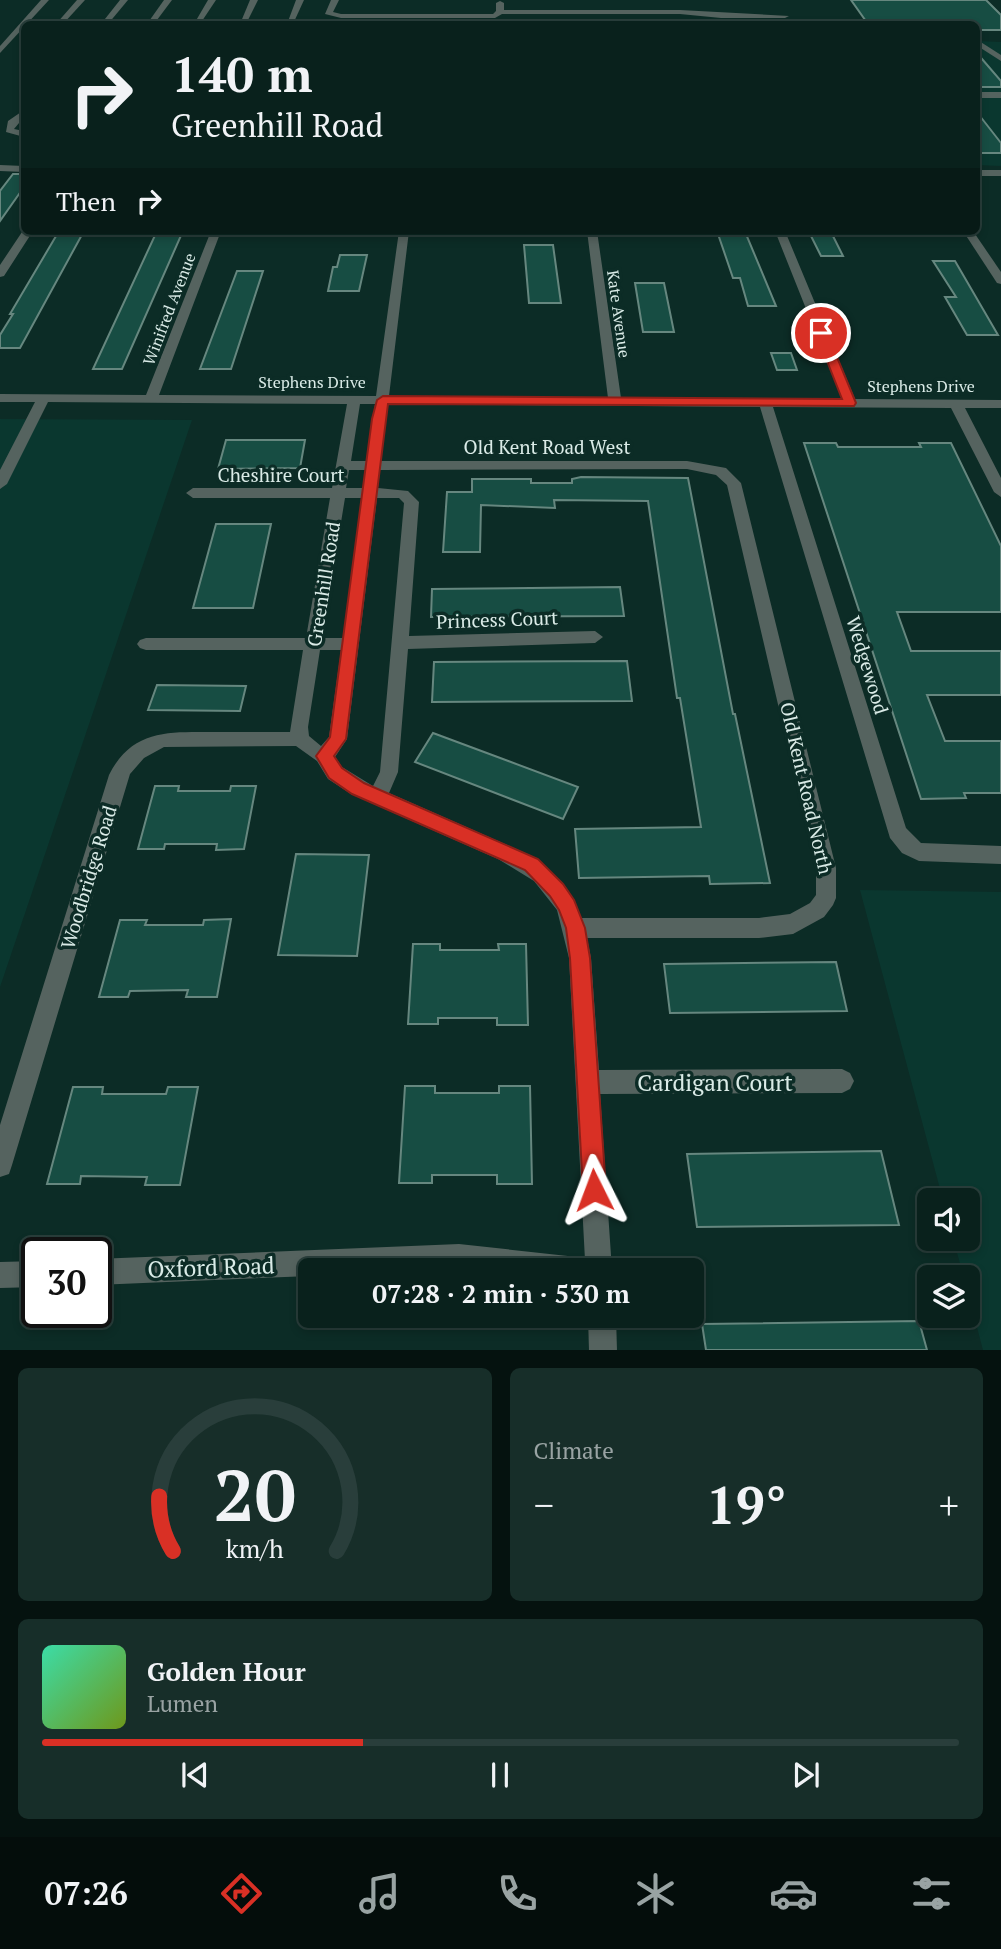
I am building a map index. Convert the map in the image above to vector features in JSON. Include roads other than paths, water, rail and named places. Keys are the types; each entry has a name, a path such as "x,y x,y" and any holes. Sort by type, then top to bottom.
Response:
{"street":[{"path":"29,21 45,0"},
{"path":"61,21 81,0"},
{"path":"106,21 124,0"},
{"path":"152,21 168,0"},
{"path":"199,21 212,0"},
{"path":"244,21 254,0"},
{"path":"291,21 300,0"},
{"path":"335,0 329,14 432,12 495,16 500,12 680,12 721,16 785,16"},
{"path":"500,0 500,12"},
{"path":"780,8 788,21"},
{"path":"0,40 17,37"},
{"path":"0,51 17,37"},
{"path":"980,39 989,38"},
{"path":"980,43 1001,60"},
{"path":"980,95 1001,95"},
{"path":"21,115 11,123 9,130 21,133"},
{"path":"0,169 21,169"},
{"path":"980,173 1001,173"},
{"path":"0,274 25,235"},
{"name":"Winifred Avenue","path":"151,399 214,235"},
{"name":"Greenhill Road","path":"324,756 338,739 404,235"},
{"name":"Kate Avenue","path":"593,235 615,402"},
{"path":"782,235 850,403"},
{"path":"971,235 1001,281"},
{"name":"Stephens Drive","path":"0,398 1001,404"},
{"path":"0,484 44,398"},
{"name":"Greenhill Road","path":"300,739 299,727 354,400"},
{"name":"Wedgewood","path":"765,402 897,832 909,847 919,852 1001,855"},
{"path":"956,404 1001,492"},
{"name":"Old Kent Road West","path":"343,466 687,465 721,471"},
{"name":"Old Kent Road North","path":"575,928 759,928 793,924 817,910 826,898 826,868 741,508 734,483 721,471"},
{"name":"Cheshire Court","path":"193,494 403,494 412,502 401,643"},
{"name":"Princess Court","path":"401,643 596,637"},
{"path":"378,797 389,772 401,643"},
{"path":"146,644 350,644"},
{"path":"300,739 309,748 324,756 335,773 346,782 532,864 557,890 567,906 575,928 598,1258"},
{"name":"Woodbridge Road","path":"0,1165 119,775 126,763 148,745 163,740 300,739"},
{"name":"Cardigan Court","path":"587,1082 842,1081"},
{"name":"Oxford Road","path":"414,1258 476,1258"},
{"name":"Oxford Road","path":"112,1271 298,1263"},
{"path":"0,1276 21,1275"},
{"path":"602,1328 603,1350"}]}
